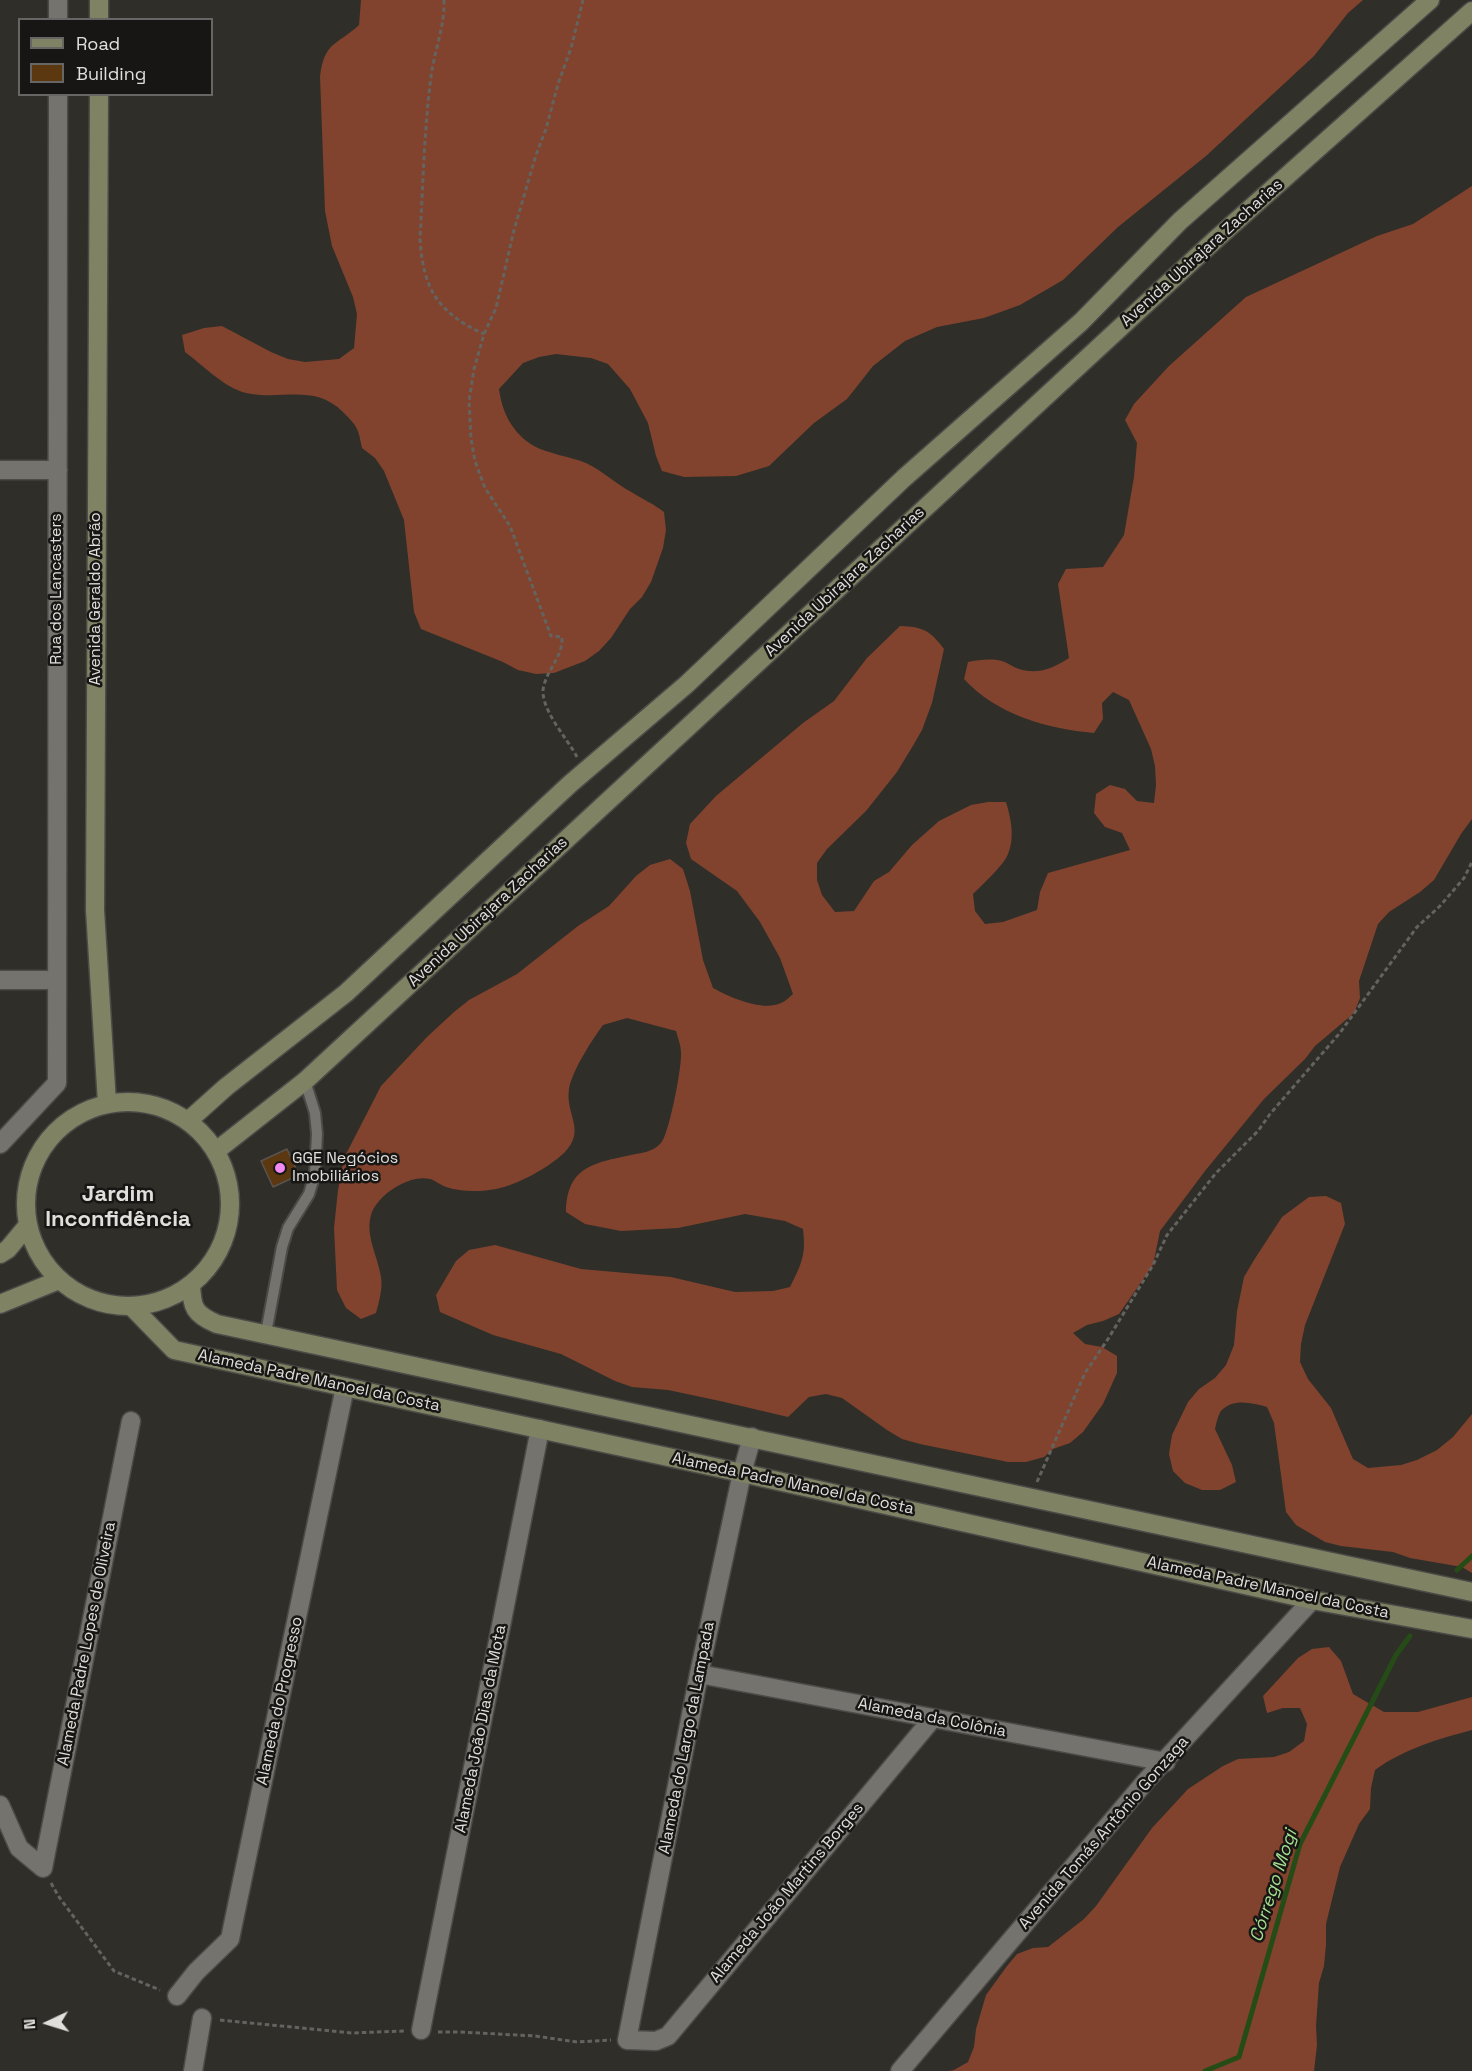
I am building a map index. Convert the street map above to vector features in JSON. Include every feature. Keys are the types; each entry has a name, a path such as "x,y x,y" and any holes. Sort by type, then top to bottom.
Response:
{"main road":[{"path":"99,0 99,18"},
{"name":"Avenida Ubirajara Zacharias","path":"188,1120 226,1087 346,993 584,772 687,684 904,478 1081,322 1180,221 1430,0"},
{"name":"Avenida Ubirajara Zacharias","path":"216,1151 305,1081 1215,240 1472,11"},
{"name":"Avenida Geraldo Abrão","path":"99,96 94,910 106,1103"},
{"path":"135,1101 163,1107 188,1120 216,1151 227,1176 231,1204 227,1231 216,1256 180,1293 157,1303 132,1307 97,1302 81,1295 59,1280 39,1255 28,1225 26,1192 35,1162 52,1135 77,1115 106,1103 135,1101"},
{"path":"0,1254 8,1250 28,1225"},
{"path":"0,1304 59,1280"},
{"path":"191,1284 192,1302 202,1317 217,1324 1465,1591"},
{"name":"Alameda Padre Manoel da Costa","path":"132,1307 174,1350 1312,1600 1472,1629"}],"street":[{"path":"58,0 58,18"},
{"name":"Rua dos Lancasters","path":"0,1144 57,1083 58,96"},
{"path":"0,470 58,470"},
{"path":"0,980 57,980"},
{"name":"Alameda do Progresso","path":"177,1996 196,1972 230,1939 345,1387"},
{"name":"Alameda Padre Lopes de Oliveira","path":"43,1868 131,1421"},
{"name":"Alameda João Dias da Mota","path":"421,2030 540,1429"},
{"name":"Alameda do Largo da Lampada","path":"627,2040 699,1674 742,1473 752,1437"},
{"name":"Avenida Tomás Antônio Gonzaga","path":"900,2071 1145,1782 1166,1762 1312,1600"},
{"name":"Alameda da Colônia","path":"699,1674 1166,1762"},
{"name":"Alameda João Martins Borges","path":"627,2040 656,2041 668,2036 933,1718"},
{"path":"0,1805 19,1848 43,1868"},
{"path":"193,2071 202,2018"}],"lane":[{"path":"266,1333 282,1247 288,1228 309,1194 315,1174 315,1113 305,1081"}],"path":[{"path":"444,0 429,99 420,239 421,262 427,282 449,314 465,326 484,334"},
{"path":"583,0 571,48 536,155 496,308 484,334 474,369 469,401 475,461 485,488 510,526 551,636 561,637 562,648 543,687 545,701 559,732 570,744 584,772"},
{"path":"1030,1497 1085,1373 1153,1265 1167,1235 1216,1173 1258,1131 1269,1114 1339,1034 1418,927 1464,878 1472,862"},
{"path":"43,1868 59,1897 114,1971 177,1996"}],"shaded area":[{"path":"361,0 1363,0 1348,13 1314,56 1206,156 1118,227 1063,280 1020,305 984,318 937,327 905,341 873,366 847,399 814,423 769,466 736,476 684,477 662,471 648,423 630,389 608,364 591,358 556,354 523,363 499,389 506,414 514,428 534,446 586,463 664,512 666,530 663,548 651,582 611,638 585,661 554,673 536,674 518,670 421,629 414,612 404,520 384,471 375,458 362,448 357,428 343,412 332,403 309,395 259,395 238,390 222,381 185,352 182,335 204,328 222,326 271,352 288,359 305,362 339,359 354,348 357,314 353,297 332,246 325,211 320,76 328,50 359,25"},
{"path":"1472,186 1472,819 1434,880 1389,912 1378,924 1359,981 1360,998 1354,1013 1315,1046 1305,1059 1264,1099 1205,1171 1160,1231 1153,1265 1119,1314 1087,1325 1073,1333 1085,1344 1102,1347 1117,1356 1117,1373 1103,1404 1083,1432 1070,1443 1053,1449 1044,1457 1026,1462 1008,1462 902,1439 842,1398 826,1394 809,1397 788,1417 668,1390 632,1387 561,1354 493,1335 440,1312 436,1295 456,1261 469,1250 495,1245 581,1269 671,1277 735,1292 773,1291 790,1287 802,1259 804,1238 803,1229 785,1221 745,1214 678,1228 621,1231 585,1224 566,1212 571,1185 577,1176 605,1161 643,1153 654,1148 661,1143 668,1128 681,1061 676,1031 627,1018 603,1025 578,1065 569,1089 575,1129 574,1137 571,1145 557,1159 523,1180 496,1189 458,1190 422,1178 404,1183 380,1200 374,1208 370,1223 371,1238 381,1281 376,1313 361,1319 346,1308 337,1290 334,1228 338,1190 344,1158 381,1086 454,1012 469,1000 517,974 578,926 609,906 636,876 650,865 670,859 683,869 690,891 703,960 713,988 737,999 765,1006 781,1003 793,994 780,958 760,922 737,891 691,859 686,843 690,824 716,796 803,723 834,701 867,658 900,626 915,627 925,631 944,649 932,703 922,730 897,772 866,811 827,849 817,863 817,880 822,895 835,912 854,911 874,881 889,872 912,845 939,821 971,805 1006,802 1011,828 1010,848 1006,859 973,894 975,911 985,924 1003,922 1037,910 1040,892 1048,873 1130,850 1122,833 1105,827 1094,813 1096,794 1110,785 1125,789 1137,801 1154,803 1155,766 1151,749 1129,700 1113,692 1102,703 1103,719 1094,733 1058,728 1023,718 991,702 964,679 968,662 998,660 1026,671 1039,671 1069,658 1058,584 1066,569 1103,567 1124,535 1137,443 1125,420 1134,404 1169,366 1246,297 1377,236 1413,224"},
{"path":"1326,1196 1341,1203 1345,1224 1305,1325 1300,1362 1308,1379 1331,1408 1353,1459 1368,1468 1401,1465 1437,1450 1453,1437 1472,1414 1472,1573 1462,1567 1410,1558 1393,1552 1325,1542 1296,1525 1286,1512 1274,1423 1267,1407 1249,1403 1231,1404 1219,1415 1215,1429 1232,1465 1236,1482 1220,1490 1202,1490 1185,1483 1173,1471 1169,1454 1172,1435 1188,1402 1226,1365 1234,1345 1237,1311 1244,1277 1282,1217 1309,1197"},
{"path":"1329,1647 1341,1661 1353,1694 1384,1712 1418,1712 1472,1697 1472,1730 1409,1750 1375,1770 1370,1809 1359,1824 1340,1867 1326,1924 1324,1966 1319,1983 1314,2071 949,2071 968,2062 974,2047 976,2029 986,1995 1017,1954 1033,1948 1048,1947 1084,1919 1096,1906 1152,1828 1188,1789 1238,1759 1274,1757 1289,1752 1304,1741 1307,1724 1300,1708 1283,1708 1267,1713 1263,1696 1298,1658 1312,1649"}],"building":[{"name":"GGE Negócios Imobiliários","path":"287,1149 299,1175 273,1187 261,1161"}],"waterway":[{"name":"Córrego Mogi","path":"1457,1570 1472,1556"},
{"name":"Córrego Mogi","path":"1205,2071 1239,2057 1300,1844 1396,1655 1410,1636"}],"place":[{"name":"GGE Negócios Imobiliários","path":"280,1168"}],"district":[{"name":"Jardim Inconfidência","path":"118,1208"}]}
